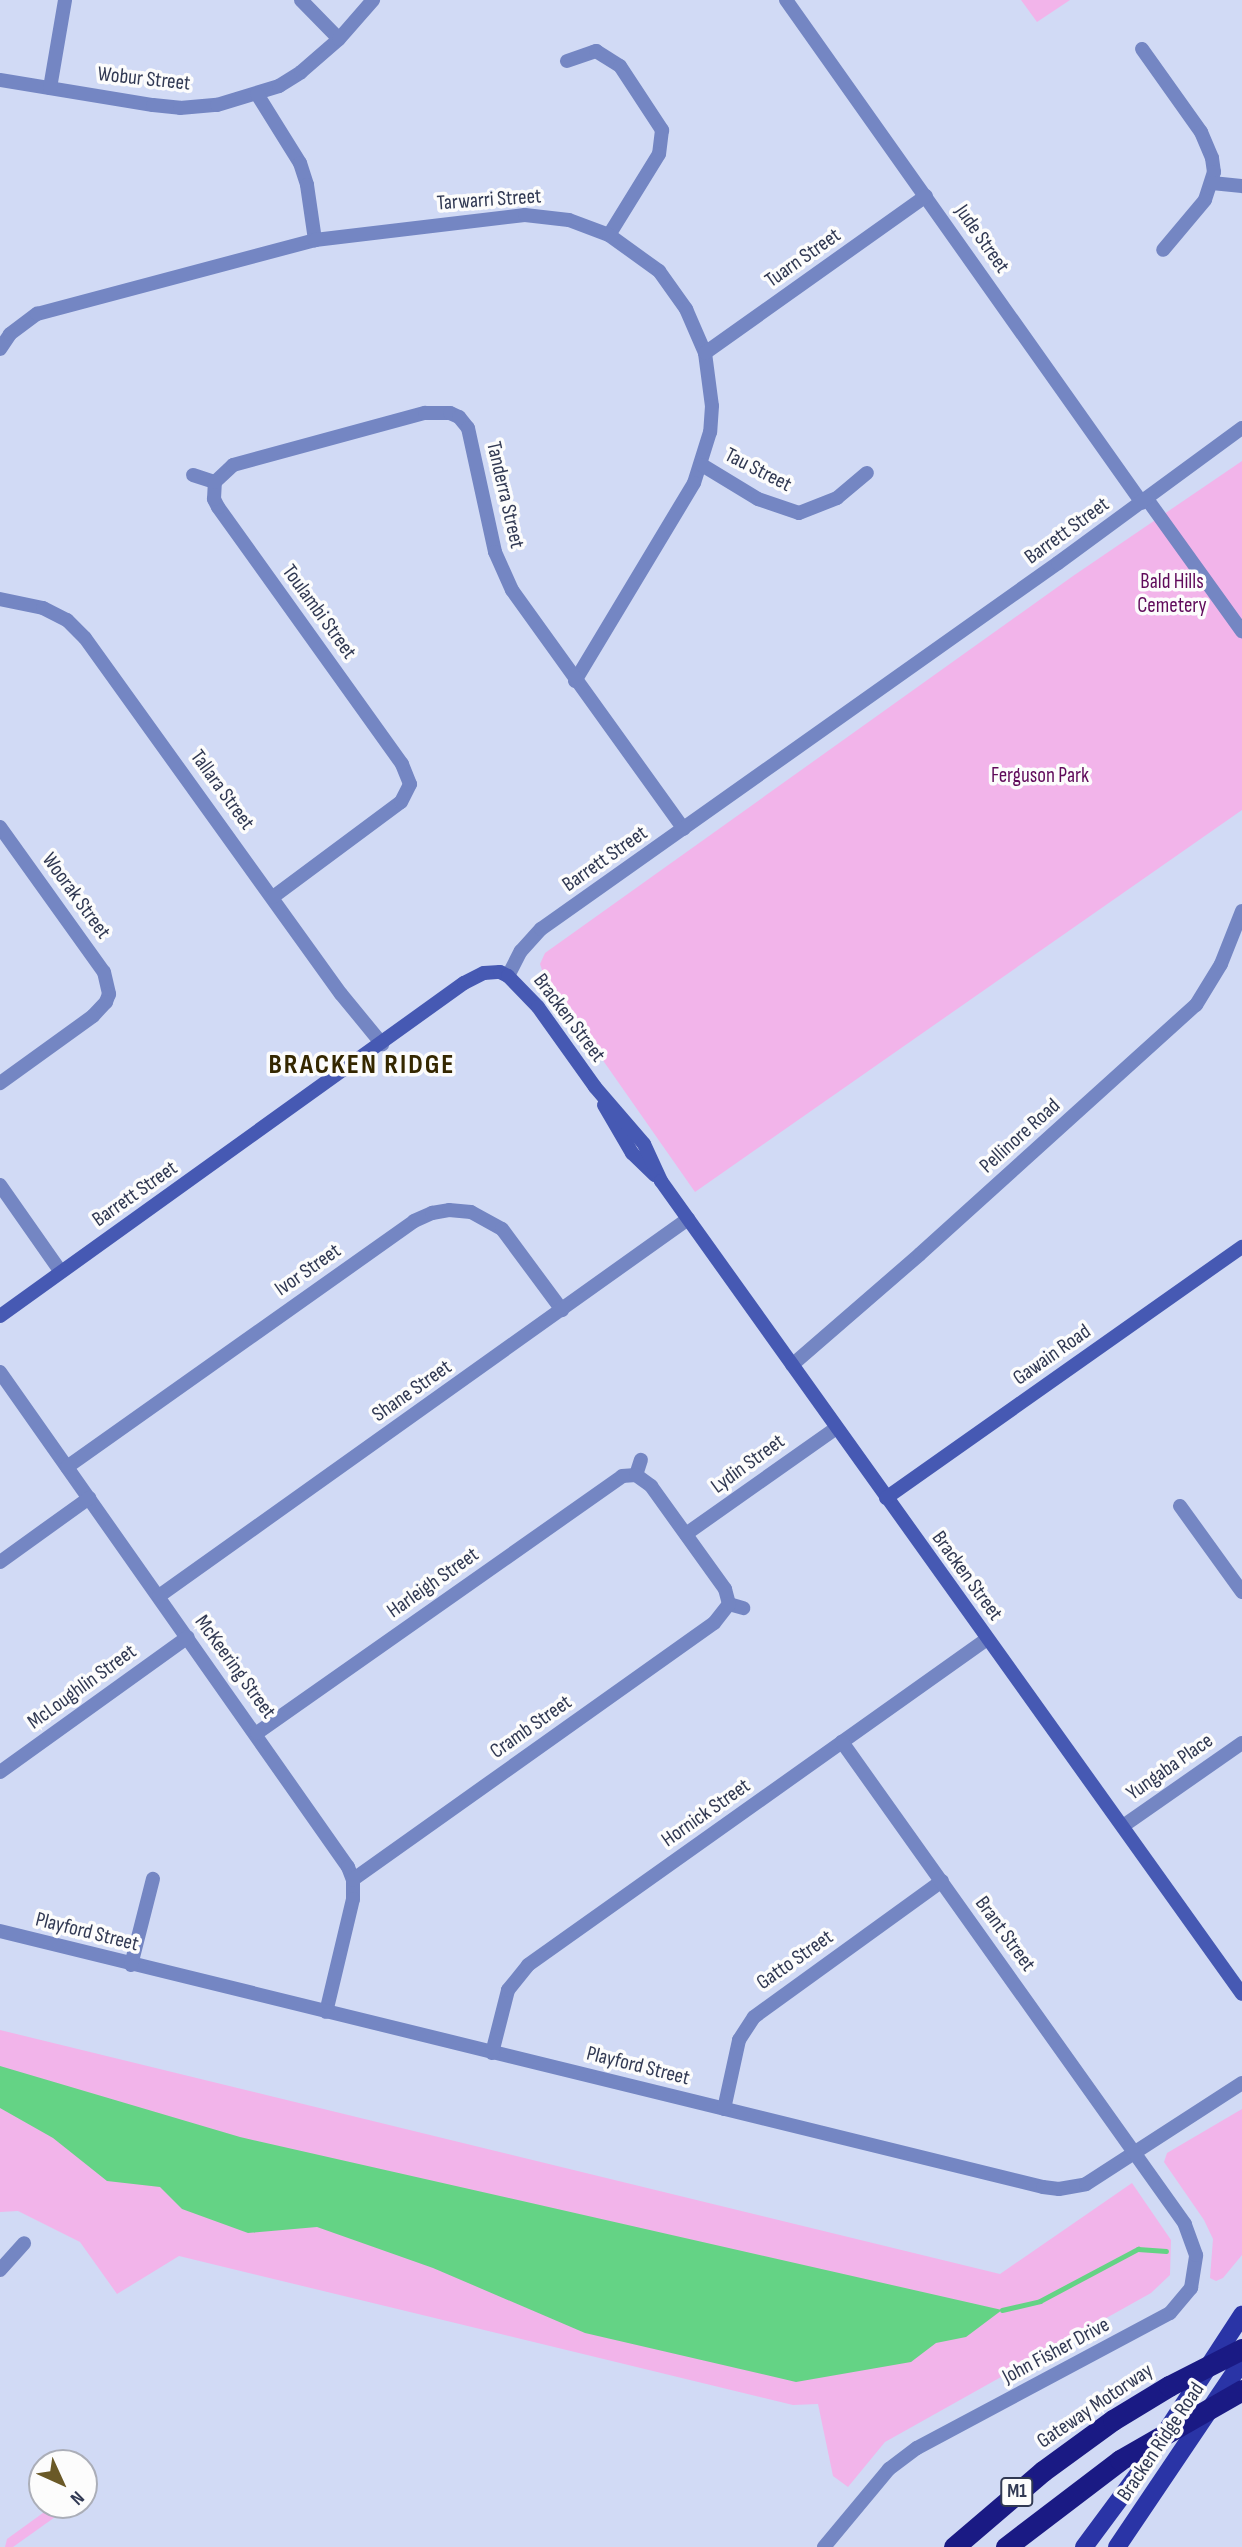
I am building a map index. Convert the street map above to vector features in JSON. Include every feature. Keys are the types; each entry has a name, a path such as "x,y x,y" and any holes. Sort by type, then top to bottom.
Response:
{"highway":[{"name":"Gateway Motorway","path":"954,2547 1043,2471 1113,2420 1169,2386 1242,2349"},
{"name":"M1","path":"1006,2547 1120,2460 1242,2390"}],"main road":[{"name":"Bracken Ridge Road","path":"1084,2547 1139,2473 1242,2315"},
{"name":"Bracken Ridge Road","path":"1117,2547 1242,2362"}],"street":[{"path":"50,88 65,0"},
{"path":"301,0 339,39"},
{"name":"Wobur Street","path":"0,80 180,108 217,105 279,86 301,72 339,39 373,0"},
{"name":"Jude Street","path":"786,0 1145,501 1242,631"},
{"path":"1142,49 1201,132 1212,158 1212,183 1205,200 1163,250"},
{"path":"567,61 596,51 620,66 662,130 659,154 609,235"},
{"path":"257,94 300,163 315,240"},
{"path":"1212,183 1242,186"},
{"name":"Tuarn Street","path":"705,354 926,196"},
{"name":"Tarwarri Street","path":"0,349 10,334 37,314 315,240 525,215 569,220 609,235 643,258 673,288 686,309 705,354 712,406 710,432 702,465 685,499 575,681"},
{"name":"Tanderra Street","path":"215,482 233,465 425,413 438,411 459,417 472,441 495,551 512,590 575,681 684,828"},
{"name":"Barrett Street","path":"0,1316 474,977 492,972 508,976 521,951 541,929 1145,501 1242,428"},
{"name":"Tau Street","path":"702,465 758,499 799,513 837,498 867,473"},
{"path":"193,475 215,482"},
{"name":"Toulambi Street","path":"215,482 218,507 402,764 410,784"},
{"name":"Tallara Street","path":"0,599 43,608 67,620 85,638 341,994 382,1044"},
{"path":"273,897 401,802 410,784 425,779"},
{"name":"Woorak Street","path":"0,827 104,972 109,994 106,1002 93,1016 0,1083"},
{"name":"Pellinore Road","path":"792,1365 920,1254 1196,1005 1221,964 1242,911"},
{"name":"Bracken Street","path":"508,976 538,1007 595,1087 644,1144 661,1181 1242,1994"},
{"path":"0,1185 61,1272"},
{"name":"Ivor Street","path":"67,1467 414,1221 432,1213 449,1210 471,1212 502,1229 562,1310"},
{"name":"Shane Street","path":"159,1596 688,1219"},
{"name":"Gawain Road","path":"886,1498 1240,1252"},
{"name":"McKeering Street","path":"0,1372 257,1733 340,1854 353,1880"},
{"name":"Lydin Street","path":"686,1534 835,1428"},
{"path":"641,1460 636,1475 657,1492 686,1534"},
{"name":"Harleigh Street","path":"257,1733 613,1482 622,1476 636,1475"},
{"path":"0,1562 89,1498"},
{"path":"1180,1506 1242,1592"},
{"name":"Cramb Street","path":"353,1880 736,1606 686,1534"},
{"name":"McLoughlin Street","path":"0,1772 188,1637"},
{"name":"Hornick Street","path":"492,2053 508,1990 528,1965 987,1639"},
{"name":"Brant Street","path":"842,1742 1134,2151"},
{"name":"Yungaba Place","path":"1123,1826 1242,1743"},
{"path":"131,1965 153,1879"},
{"path":"326,2012 353,1899 353,1880"},
{"name":"Gatto Street","path":"724,2109 739,2040 754,2017 942,1881"},
{"name":"Playford Street","path":"0,1931 1059,2189 1086,2184 1242,2083"},
{"name":"John Fisher Drive","path":"824,2547 889,2469 917,2448 1170,2313 1191,2288 1196,2255 1185,2224 1134,2151"},
{"path":"0,2270 24,2243"}],"green space":[{"path":"1021,0 1070,0 1037,22"},
{"name":"Ferguson Park","path":"1242,461 1242,810 695,1192 544,976 540,964 545,953 1073,576"},
{"path":"0,2030 1000,2274 1132,2183 1171,2240 1170,2275 1151,2293 885,2442 848,2487 833,2476 818,2404 793,2405 179,2256 117,2294 80,2242 18,2211 0,2212"},
{"path":"1242,2109 1242,2255 1223,2278 1216,2281 1210,2278 1213,2239 1204,2220 1164,2162 1167,2153"},
{"path":"35,2519 52,2519 13,2547 5,2547 7,2539"}],"shaded area":[{"path":"0,2066 240,2137 1002,2310 966,2337 936,2343 911,2362 796,2382 585,2333 433,2268 317,2227 248,2233 182,2209 160,2187 107,2181 53,2138 0,2108"}],"waterway":[{"path":"1002,2310 1040,2301 1138,2249 1166,2251"}],"district":[{"name":"BRACKEN RIDGE","path":"362,1065"}],"park label":[{"name":"Bald Hills Cemetery","path":"1172,594"}]}
